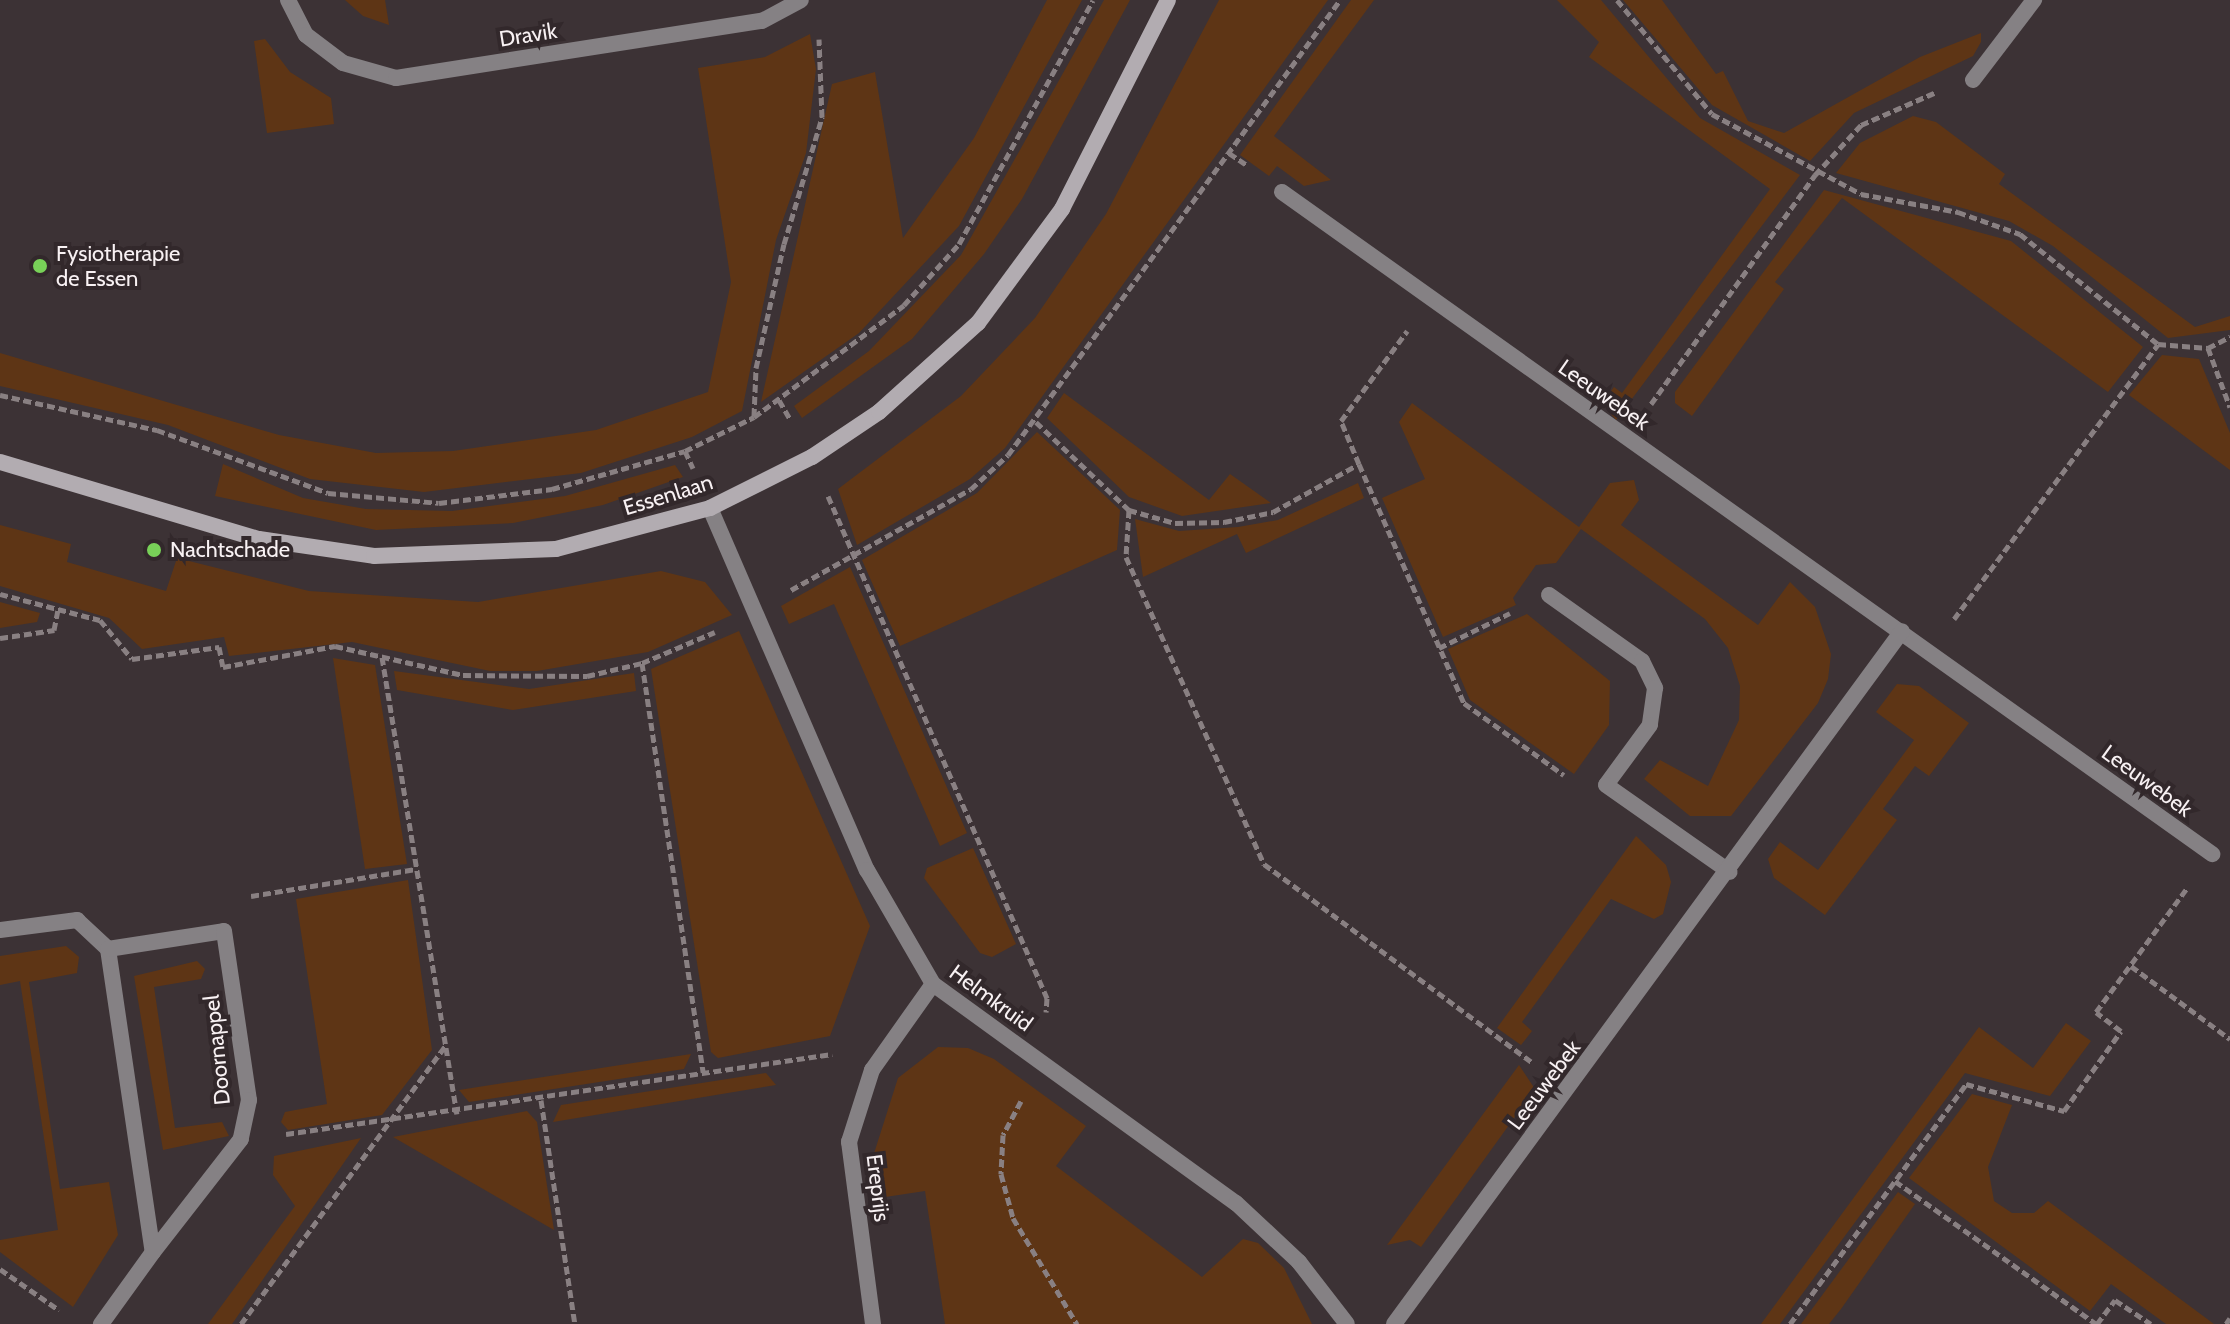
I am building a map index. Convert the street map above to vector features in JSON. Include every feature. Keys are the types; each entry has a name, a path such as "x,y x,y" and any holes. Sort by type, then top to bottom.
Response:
{"street":[{"name":"Dravik","path":"288,0 306,35 343,63 396,78 762,21 801,0"},
{"name":"Essenlaan","path":"0,462 259,539 374,556 556,549 710,508 812,457 901,392 978,323 1024,269 1168,0"},
{"path":"1973,80 2034,0"},
{"name":"Leeuwebek","path":"1282,192 2212,854"},
{"name":"Helmkruid","path":"710,508 867,870 933,984 1236,1203 1299,1262 1347,1324"},
{"path":"1549,595 1642,661 1655,688 1650,725 1606,785 1730,872"},
{"name":"Leeuwebek","path":"1394,1324 1730,872 1902,631"},
{"path":"0,930 77,920 108,949 153,1252"},
{"path":"108,949 224,931"},
{"name":"Doornappel","path":"101,1324 241,1139 249,1100 224,931"},
{"name":"Ereprijs","path":"873,1324 849,1142 872,1070 933,984"}],"path":[{"path":"0,395 157,430 328,493 439,503 552,489 685,451 754,417 904,305 959,244 1093,0"},
{"path":"1617,0 1712,114 1815,175 1861,194 1958,212 2020,234 2158,344 2208,348 2230,337"},
{"path":"754,417 756,368 784,244 822,117 817,23"},
{"path":"1628,440 1815,175 1861,125 1973,80"},
{"path":"1430,299 1341,421 1464,703 1574,783 1606,785"},
{"path":"1930,652 2158,344"},
{"path":"2208,348 2230,407"},
{"path":"779,400 812,457 1047,998 1042,1061 1003,1135 1001,1174 1013,1218 1077,1324"},
{"path":"1036,422 1129,510 1175,523 1236,519 1273,512 1359,464"},
{"path":"1129,510 1126,557 1264,864 1568,1089"},
{"path":"1439,648 1549,595"},
{"path":"0,638 54,630 58,610"},
{"path":"382,657 457,1114"},
{"path":"642,663 703,1072"},
{"path":"1790,1324 1966,1084 2064,1111 2121,1031 2096,1012 2212,854"},
{"path":"224,931 218,901 416,869"},
{"path":"2131,966 2230,1039"},
{"path":"241,1324 446,1045"},
{"path":"241,1139 457,1114 824,1051 872,1070"},
{"path":"541,1100 575,1324"},
{"path":"1895,1181 2097,1324 2115,1300 2151,1324"},
{"path":"0,1269 69,1316"},
{"path":"567,1324 574,1315"},
{"path":"2226,1324 2230,1318"}],"shaded area":[{"path":"345,0 385,0 389,25 363,16"},
{"path":"1047,0 1082,0 959,226 859,333 761,402 832,84 875,72 903,238 974,138"},
{"path":"1104,0 1130,0 1022,199 984,254 912,339 802,418 794,406 869,351 961,255"},
{"path":"1219,0 1328,0 1005,448 970,479 857,545 838,489 961,396 1035,318 1106,214"},
{"path":"1351,0 1374,0 1274,136 1331,180 1304,186 1277,166 1269,176 1240,155"},
{"path":"1557,0 1601,0 1700,118 1800,175 1616,420 1602,403 1614,387 1622,393 1770,189 1589,57 1599,42"},
{"path":"1623,0 1662,0 1716,74 1723,71 1748,121 1784,133 1920,57 1981,33 1981,42 1973,56 1854,113 1810,161 1712,105"},
{"path":"810,34 816,69 806,153 776,240 742,411 692,437 581,473 424,492 310,479 168,425 0,386 0,353 279,435 376,453 453,451 596,430 708,392 731,282 698,68 765,57"},
{"path":"265,39 290,72 331,98 334,124 267,133 254,41"},
{"path":"1913,116 1936,122 2005,174 1999,184 2195,327 2230,316 2230,330 2168,338 2053,246 2009,221 1836,173 1860,143"},
{"path":"1824,190 2011,241 2143,347 2108,392 1842,198 1775,282 1784,289 1692,416 1675,403 1675,392"},
{"path":"2162,355 2199,359 2230,433 2230,470 2129,395"},
{"path":"1064,393 1209,500 1230,474 1271,503 1182,516 1129,497 1047,418"},
{"path":"1412,403 1579,527 1610,483 1634,480 1639,500 1621,525 1758,625 1790,582 1815,607 1831,654 1828,679 1818,703 1731,816 1690,816 1644,779 1660,760 1708,786 1739,720 1740,686 1728,648 1705,619 1581,529 1556,563 1536,565 1513,598 1516,605 1443,637 1382,498 1425,479 1399,422"},
{"path":"1037,432 1120,510 1117,550 900,646 862,560 977,493"},
{"path":"223,464 303,498 366,509 452,511 565,496 675,465 683,477 603,505 513,523 376,530 215,496"},
{"path":"1358,483 1364,498 1246,553 1237,534 1143,577 1135,519 1179,531 1238,527 1278,520"},
{"path":"0,525 71,544 67,562 166,591 177,558 309,591 478,602 661,571 705,582 732,615 648,652 537,671 490,671 352,642 229,656 224,637 142,649 109,618 0,586"},
{"path":"850,567 967,833 940,846 834,604 789,624 781,606"},
{"path":"0,602 40,613 37,622 0,628"},
{"path":"1527,614 1610,681 1609,725 1574,774 1470,700 1448,649"},
{"path":"739,631 870,926 830,1036 718,1058 711,1052 651,669"},
{"path":"333,658 375,665 407,864 365,869"},
{"path":"394,671 529,689 634,673 636,691 513,710 397,690"},
{"path":"1897,684 1919,686 1969,723 1929,776 1915,766 1883,809 1897,820 1825,915 1774,878 1768,859 1780,842 1818,870 1914,740 1876,712"},
{"path":"1636,836 1666,865 1671,882 1663,914 1654,919 1611,899 1522,1022 1532,1031 1521,1045 1497,1028"},
{"path":"973,848 1016,944 992,957 980,953 924,878 927,868"},
{"path":"408,880 432,1050 382,1115 288,1130 281,1122 285,1112 327,1104 296,899"},
{"path":"66,946 79,957 77,973 29,982 60,1189 109,1182 118,1235 73,1307 0,1252 0,1240 58,1230 20,981 0,985 0,956"},
{"path":"197,961 205,969 201,979 154,987 175,1128 222,1122 229,1136 163,1150 134,976"},
{"path":"2066,1023 2091,1041 2050,1096 1965,1073 1780,1324 1761,1324 1979,1027 2033,1068"},
{"path":"938,1047 968,1048 994,1059 1086,1126 1056,1166 1202,1277 1243,1239 1258,1243 1284,1268 1312,1324 945,1324 925,1191 872,1199 870,1166 898,1078"},
{"path":"691,1054 684,1069 469,1102 459,1090"},
{"path":"1519,1065 1535,1089 1421,1247 1410,1240 1387,1245"},
{"path":"766,1073 776,1085 553,1122 561,1105"},
{"path":"1972,1094 2012,1105 1988,1167 1994,1201 2012,1213 2034,1213 2048,1201 2214,1324 2166,1324 2111,1284 2090,1311 1909,1178"},
{"path":"527,1111 537,1122 554,1230 393,1137"},
{"path":"361,1138 232,1324 208,1324 295,1206 273,1175 274,1156"},
{"path":"1898,1192 1915,1204 1841,1309 1829,1324 1801,1324"}],"place":[{"name":"Fysiotherapie de Essen","path":"40,266"},
{"name":"Nachtschade","path":"154,550"}]}
